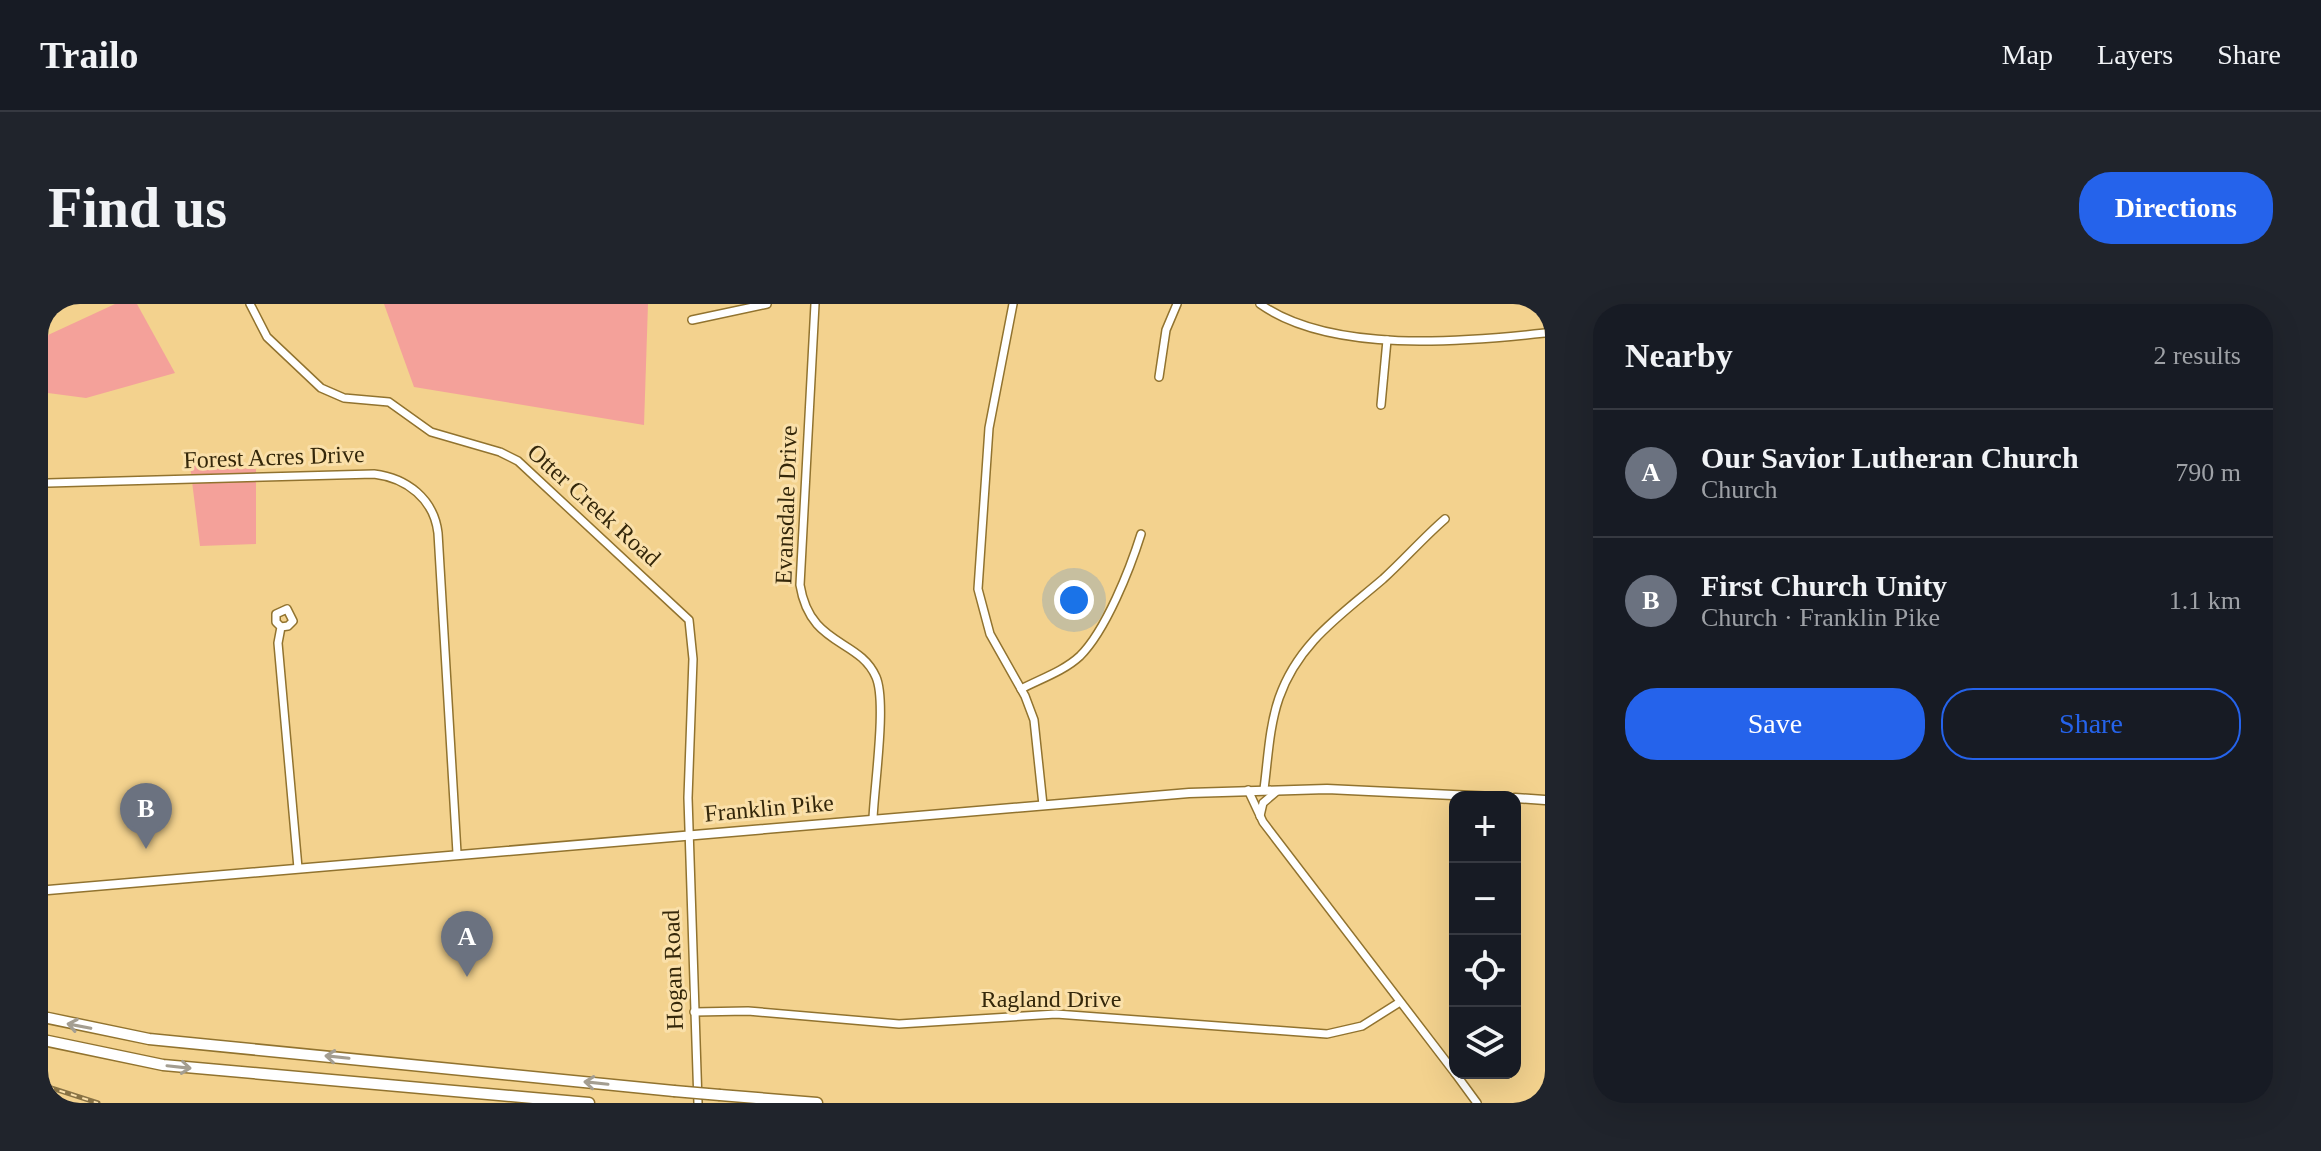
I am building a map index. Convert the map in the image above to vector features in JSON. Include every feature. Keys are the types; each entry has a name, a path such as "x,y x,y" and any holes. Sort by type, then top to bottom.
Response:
{"highway":[{"path":"48,1018 149,1039 817,1103"},
{"path":"48,1041 163,1065 589,1103"}],"main road":[{"name":"Franklin Pike","path":"48,890 457,853 1248,790 1449,795"},
{"path":"1521,798 1545,800"}],"street":[{"name":"Otter Creek Road","path":"250,304 267,337 321,388 344,398 389,402 436,434 500,452 518,461 683,612 691,625 692,641 688,789 691,835"},
{"path":"692,320 767,304"},
{"name":"Evansdale Drive","path":"815,304 800,589 811,618 821,631 866,663 878,683 873,819"},
{"path":"1013,304 991,411 978,573 979,598 990,634 1021,689 1038,740 1043,805"},
{"path":"1159,377 1166,330 1177,304"},
{"path":"1260,304 1298,325 1387,340 1457,341 1545,333"},
{"path":"1381,405 1387,340"},
{"name":"Forest Acres Drive","path":"48,483 370,474 397,480 424,498 433,511 438,533 457,853"},
{"path":"1264,789 1275,713 1286,683 1305,649 1324,627 1394,568 1445,519"},
{"path":"1021,689 1072,662 1086,650 1113,599 1141,534"},
{"path":"281,627 278,643 298,868"},
{"path":"1260,818 1268,797 1285,789"},
{"path":"1248,790 1260,818 1449,1065"},
{"name":"Hogan Road","path":"691,835 698,1103"},
{"name":"Ragland Drive","path":"694,1012 748,1011 899,1024 1056,1014 1327,1034 1362,1026 1400,1002"},
{"path":"1459,1079 1477,1103"}],"shaded area":[{"path":"115,304 137,304 175,373 86,398 48,393 48,335"},
{"path":"384,304 648,304 644,425 414,387"},
{"path":"190,465 256,469 256,544 200,546"}],"railway":[{"path":"48,1087 98,1103"}],"place":[{"name":"First Church Unity","path":"146,849"},
{"name":"Our Savior Lutheran Church","path":"467,977"}]}
